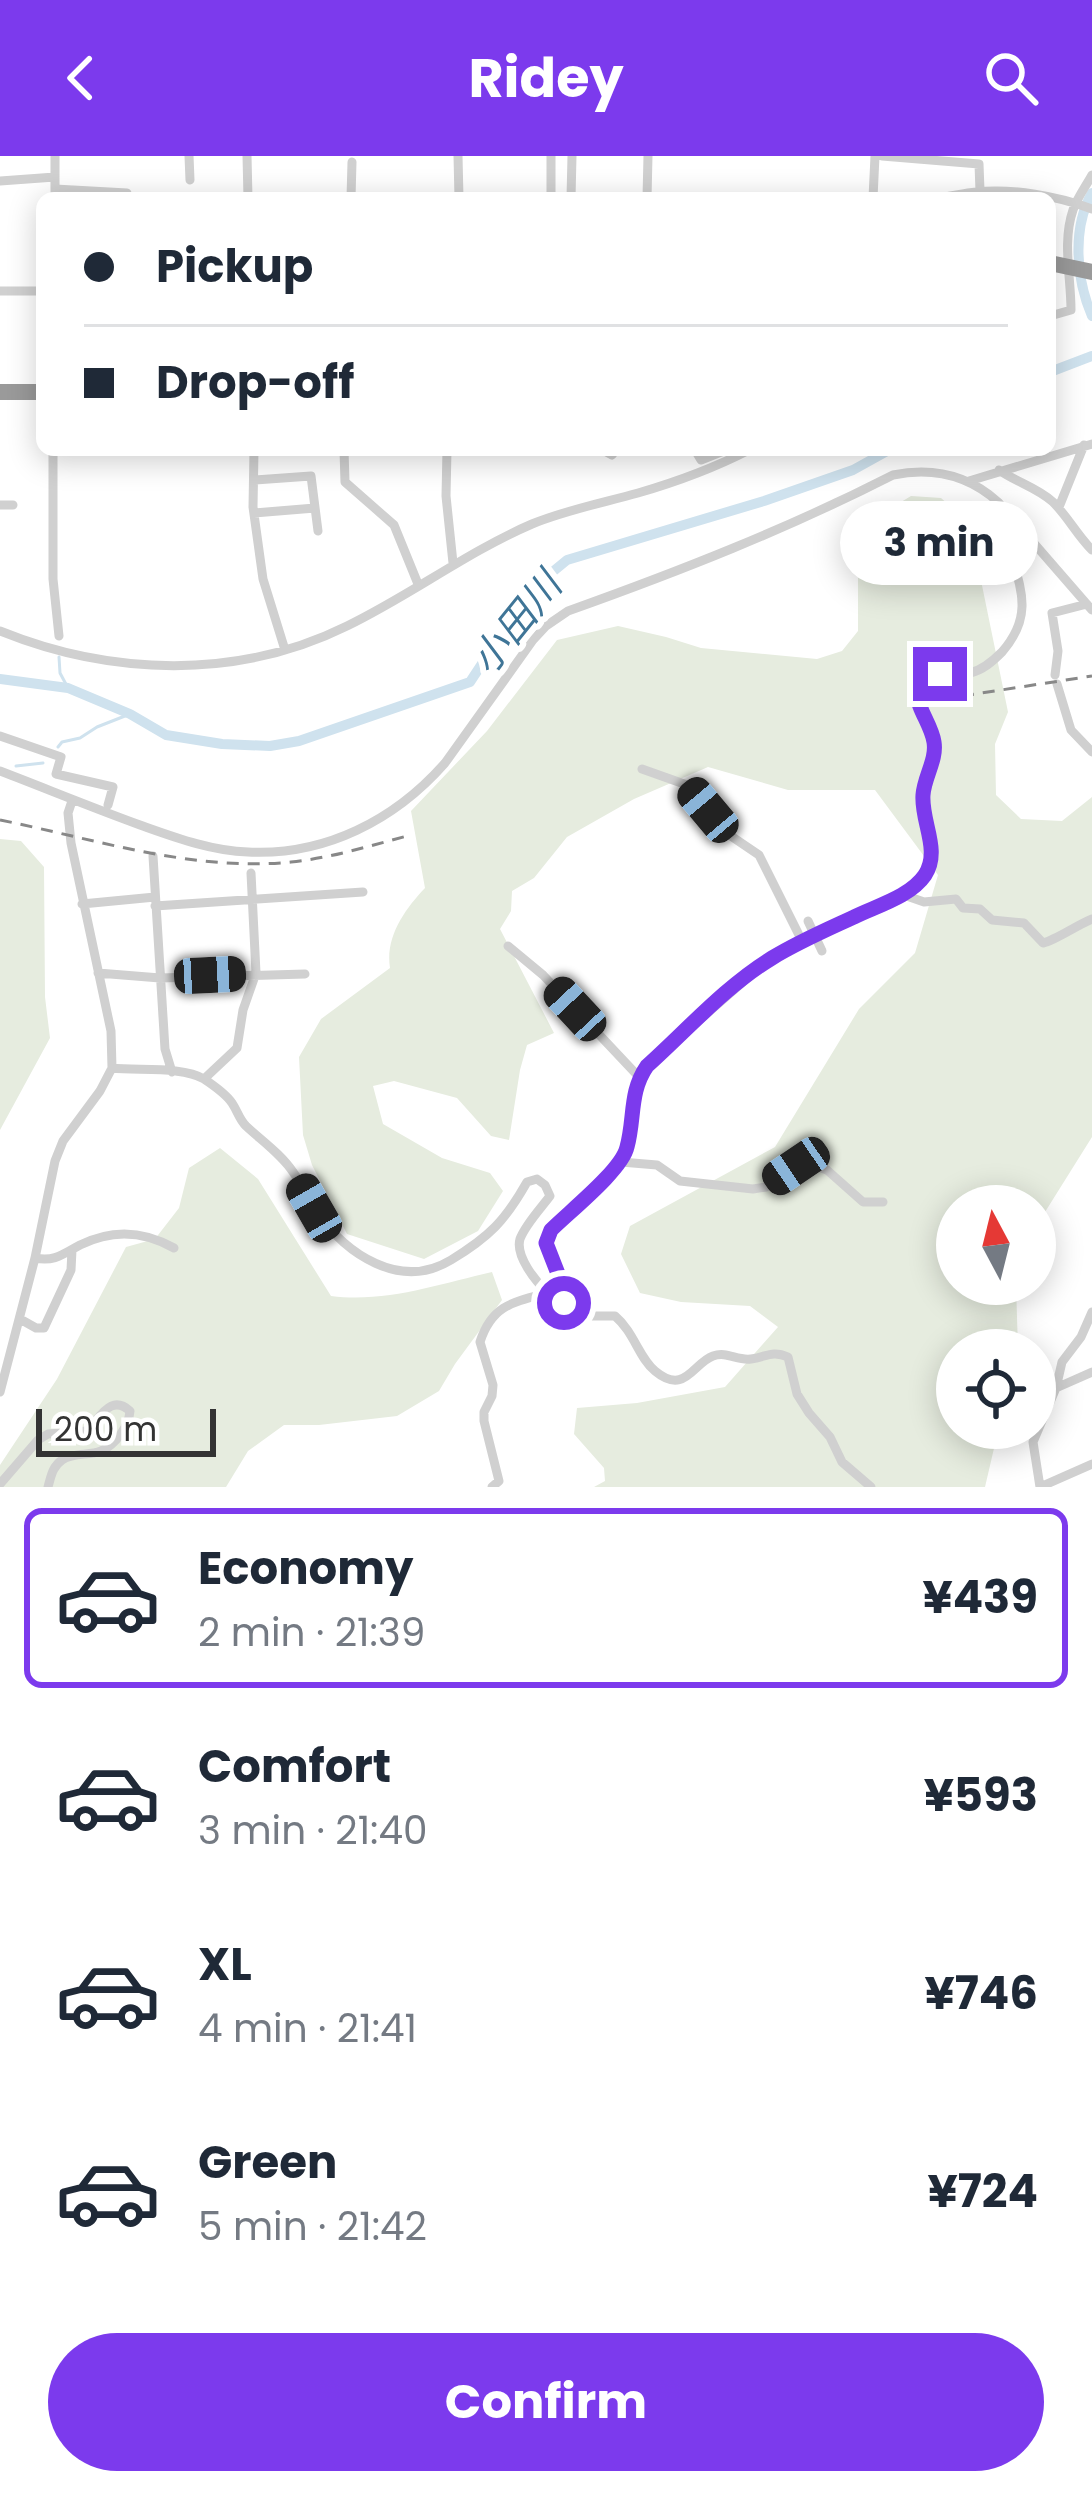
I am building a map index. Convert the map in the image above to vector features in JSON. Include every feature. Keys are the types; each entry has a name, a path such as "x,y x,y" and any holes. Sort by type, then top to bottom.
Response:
{"highway":[{"path":"1063,265 1091,272"},
{"path":"0,392 36,392"}],"street":[{"path":"55,156 55,192"},
{"path":"189,156 190,181"},
{"path":"247,156 248,192"},
{"path":"458,156 459,192"},
{"path":"551,156 551,192"},
{"path":"571,192 572,156"},
{"path":"647,192 648,156"},
{"path":"874,192 878,156 979,164 980,191"},
{"path":"351,192 352,162"},
{"path":"1056,314 1071,310 1063,265 1071,218 1092,175"},
{"path":"0,181 55,177"},
{"path":"974,192 1005,192"},
{"path":"1056,200 1092,209"},
{"path":"0,291 36,291"},
{"path":"1056,453 1088,444"},
{"path":"1059,507 1088,444"},
{"path":"53,456 53,579 59,636"},
{"path":"254,456 254,513 266,592 285,650"},
{"path":"344,456 345,482 394,525 418,584"},
{"path":"447,456 453,563"},
{"path":"0,631 70,654 138,666 219,663 285,650 348,626 453,563 549,518 688,476 736,456"},
{"path":"970,481 1047,456"},
{"path":"688,476 699,458 719,464"},
{"path":"999,470 1059,507 1092,550"},
{"path":"0,771 153,829 249,855 349,835 407,800 446,764 533,640 568,610 721,554 892,476 924,471 970,481 998,502 1089,607"},
{"path":"255,480 311,476 318,531"},
{"path":"0,505 13,505"},
{"path":"254,513 315,508"},
{"path":"564,1303 546,1243 551,1230 621,1162 632,1098 647,1066 769,960 901,894 925,875 932,850 923,793 934,742 920,710 919,690 930,677 974,673 988,665 1016,634 1024,604 1008,544 1017,523"},
{"path":"1089,607 1052,613 1058,651 1056,680 1071,730 1092,752"},
{"path":"0,736 61,758 56,774 113,787 108,805"},
{"path":"642,769 687,785 728,834 759,855 802,941"},
{"path":"0,1392 55,1161 63,1141 112,1068 112,1031 70,843 72,800"},
{"path":"153,829 165,1049 172,1072"},
{"path":"203,1079 237,1048 256,973 250,873"},
{"path":"82,904 362,892"},
{"path":"901,894 924,902 956,899 992,920 1024,923 1043,943 1092,919"},
{"path":"808,921 822,951"},
{"path":"508,946 543,975 639,1077"},
{"path":"98,973 160,978 305,974"},
{"path":"112,1068 188,1073 203,1079 230,1100 238,1117 292,1171 326,1224 374,1264 410,1273 439,1267 480,1243 508,1214 527,1182 537,1179 550,1196 520,1240 520,1253 549,1294 583,1316 615,1316 650,1365 664,1376 685,1378 705,1359 719,1354 745,1359 772,1352 788,1357 797,1394 809,1413 830,1437 842,1462 871,1487"},
{"path":"621,1162 657,1165 680,1181 753,1189 766,1187 796,1166 810,1164 827,1170 863,1202 883,1202"},
{"path":"35,1258 52,1259 91,1241 124,1233 154,1238 174,1248"},
{"path":"20,1318 44,1328 71,1270 73,1250"},
{"path":"491,1487 499,1480 484,1421 493,1385 482,1335 509,1303 558,1292 562,1284"},
{"path":"1056,1388 1062,1362 1092,1312"},
{"path":"1056,1388 1092,1372"},
{"path":"0,1484 48,1434 86,1431 115,1403 130,1411 129,1421 113,1442 100,1451 65,1457 53,1469 48,1487"},
{"path":"1034,1449 1040,1487 1092,1464"}],"shaded area":[{"path":"911,496 941,498 966,520 1008,712 995,744 996,795 1021,819 1062,821 1092,797 1092,1137 1056,1194 1056,1185 936,1185 936,1305 1017,1305 1017,1329 936,1329 936,1449 994,1449 985,1487 594,1487 605,1481 604,1468 574,1434 577,1408 725,1387 778,1327 750,1306 681,1302 640,1293 621,1254 630,1226 775,1147 859,1009 915,953 938,875 875,790 788,790 708,767 634,799 567,837 534,878 512,891 511,911 500,929 554,1033 527,1045 509,1140 491,1136 457,1098 394,1081 373,1086 383,1124 442,1158 490,1173 503,1191 478,1231 424,1259 347,1234 312,1165 303,1135 299,1057 321,1019 390,968 398,924 425,888 411,811 487,731 557,640 618,626 701,648 817,659 842,651 858,631 858,547 873,519"},
{"path":"0,839 21,841 44,867 50,1038 0,1130"},
{"path":"220,1148 258,1179 331,1296 392,1295 492,1272 502,1300 439,1391 397,1416 284,1425 248,1451 226,1487 0,1487 0,1465 57,1379 126,1247 155,1239 179,1208 189,1168"}],"waterway":[{"path":"1092,193 1081,222 1078,254 1092,316"},
{"name":"小田川","path":"1056,370 1092,356"},
{"name":"小田川","path":"0,679 68,688 166,735 222,744 270,746 299,741 470,682 501,635 567,560 764,501 853,470 878,456"},
{"path":"59,657 68,688"},
{"path":"58,747 130,714"},
{"path":"16,766 43,763"}],"railway":[{"path":"962,696 1092,676"},
{"path":"0,820 144,852 254,864 321,858 407,836"}],"route":[{"path":"564,1303 564,1289 546,1243 551,1230 621,1162 632,1098 647,1066 769,960 901,894 925,875 932,850 923,793 934,742 918,702 923,683 940,674"}]}
